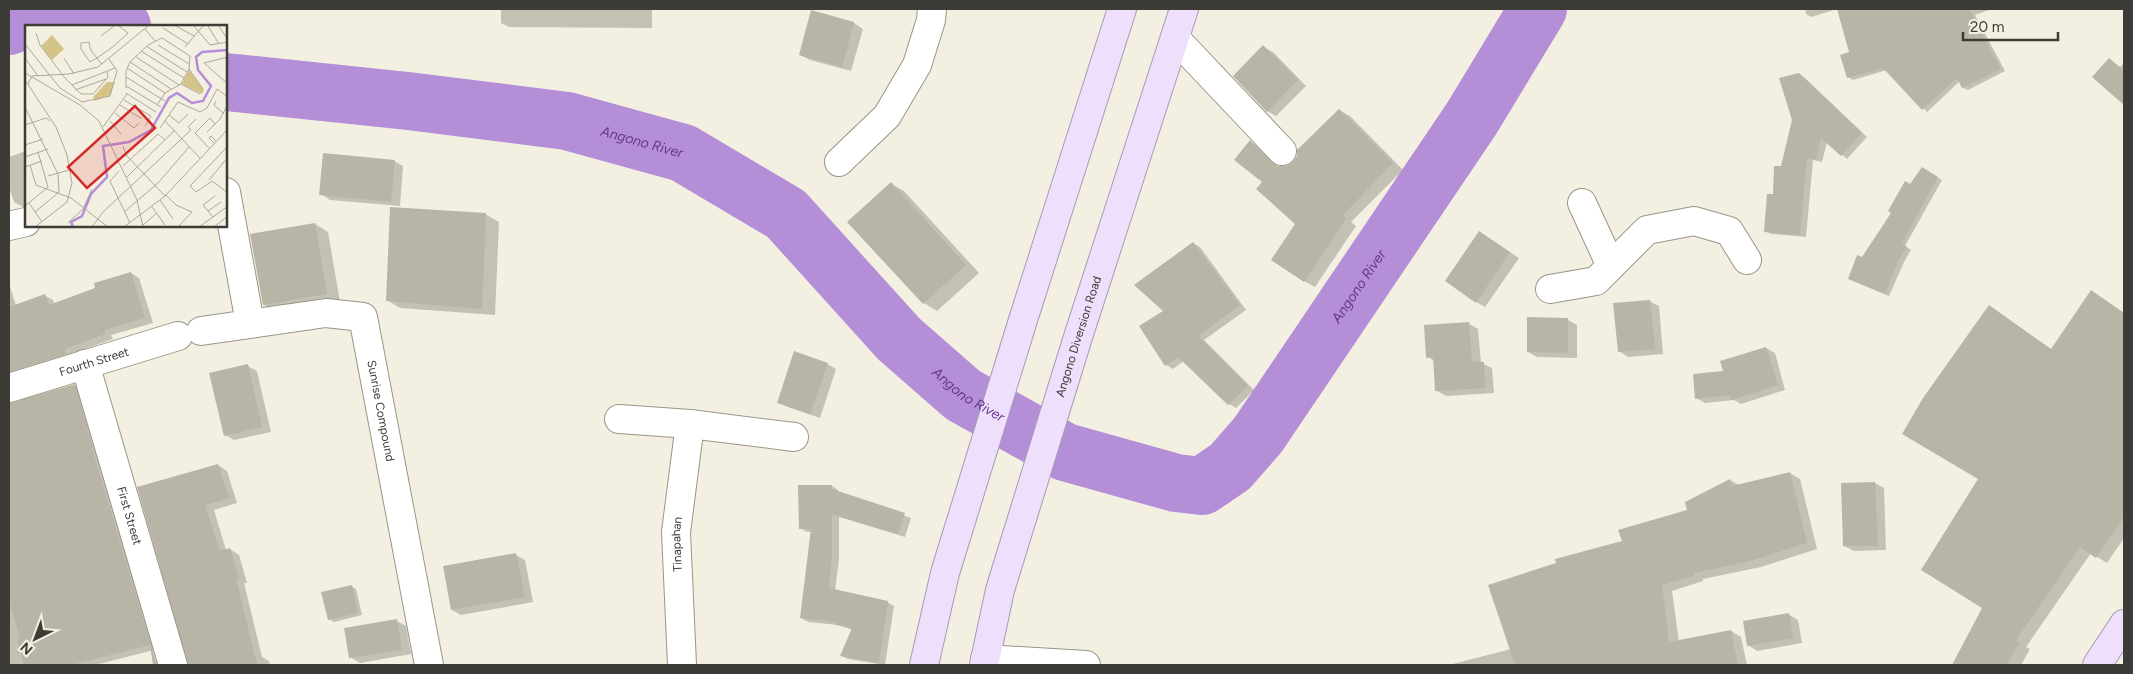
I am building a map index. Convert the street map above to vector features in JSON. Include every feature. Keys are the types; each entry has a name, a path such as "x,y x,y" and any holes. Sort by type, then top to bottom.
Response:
{"main road":[{"path":"924,665 945,574 1022,320 1122,9"},
{"name":"Angono Diversion Road","path":"985,662 1000,590 1078,337 1184,9"},
{"path":"2097,665 2124,624"}],"street":[{"path":"839,162 887,116 917,65 931,20 932,9"},
{"path":"1174,38 1282,152"},
{"path":"228,203 250,323"},
{"path":"1582,203 1611,266"},
{"path":"1550,289 1596,281 1647,230 1694,221 1729,231 1747,260"},
{"path":"9,226 25,222"},
{"name":"Sunrise Compound","path":"190,333 326,313 363,318 429,665"},
{"name":"Fourth Street","path":"9,388 190,333"},
{"name":"First Street","path":"85,364 173,665"},
{"path":"619,419 690,424 794,437"},
{"name":"Tinapahan","path":"682,665 676,532 690,424"},
{"path":"985,662 1086,665"}],"building":[{"path":"1837,9 1969,9 2001,69 1962,88 1957,78 1922,110 1883,68 1847,78 1840,55 1849,52"},
{"path":"811,10 854,22 842,67 799,55"},
{"path":"1263,45 1298,80 1267,112 1233,76"},
{"path":"2109,58 2124,71 2124,105 2092,77"},
{"path":"1799,73 1862,133 1841,156 1821,138 1816,160 1807,158 1800,235 1764,232 1767,194 1773,194 1774,166 1781,166 1792,120 1779,78"},
{"path":"1339,109 1393,163 1342,216 1346,219 1304,282 1271,260 1295,224 1256,189 1262,182 1234,160 1250,140 1271,162 1278,166 1286,166 1293,162 1297,156 1297,150"},
{"path":"323,153 395,160 391,202 319,195"},
{"path":"1922,167 1938,177 1902,243 1907,247 1899,259 1885,294 1848,279 1857,255 1862,257 1891,213 1888,211 1905,181 1910,184"},
{"path":"891,182 966,265 923,304 847,222"},
{"path":"390,207 486,213 482,309 386,301"},
{"path":"315,223 327,294 263,305 250,234"},
{"path":"1479,231 1510,252 1476,303 1445,281"},
{"path":"1193,242 1240,305 1198,336 1248,386 1228,405 1178,357 1165,366 1139,326 1163,311 1134,285"},
{"path":"131,272 145,318 104,330 105,334 65,349 66,354 9,372 9,307 45,294 49,305 95,288 94,283"},
{"path":"2091,290 2124,313 2124,517 2096,558 2080,547 2016,640 2020,642 2006,665 1952,665 1982,608 1921,570 1978,479 1902,434 1923,398 1989,305 2051,349"},
{"path":"1650,300 1655,349 1618,352 1613,303"},
{"path":"1527,317 1568,318 1568,353 1527,352"},
{"path":"1469,322 1472,362 1484,362 1485,388 1435,391 1433,357 1426,358 1424,325"},
{"path":"1766,347 1778,385 1731,400 1730,395 1695,399 1693,374 1723,371 1720,361"},
{"path":"794,351 828,363 810,414 777,403"},
{"path":"248,364 262,427 224,436 209,373"},
{"path":"75,384 92,448 157,665 153,665 150,645 70,665 24,665 17,639 20,638 9,599 9,403"},
{"path":"218,464 229,498 205,505 220,551 230,548 239,578 236,579 257,665 188,665 137,487"},
{"path":"1790,472 1807,543 1750,561 1693,573 1694,576 1662,585 1669,642 1731,630 1738,665 1515,665 1488,585 1556,563 1555,559 1622,541 1618,530 1687,510 1685,502 1730,479 1732,486"},
{"path":"1875,482 1878,546 1843,546 1841,483"},
{"path":"798,485 832,485 832,489 905,513 898,534 832,514 832,555 829,588 888,601 879,663 840,656 852,628 836,625 836,622 800,618 811,529 799,529"},
{"path":"516,553 525,597 451,610 443,566"},
{"path":"352,585 358,613 328,620 321,592"},
{"path":"1789,613 1793,638 1747,646 1743,621"},
{"path":"397,619 402,650 349,658 344,628"}],"waterway":[{"name":"Angono River","path":"228,82 408,101 567,121 683,153 786,214 899,339 963,395 1065,452 1176,483 1202,486 1230,467 1258,435 1472,118 1538,9"},
{"name":"Angono River","path":"9,26 42,12 109,19 120,25"}]}
